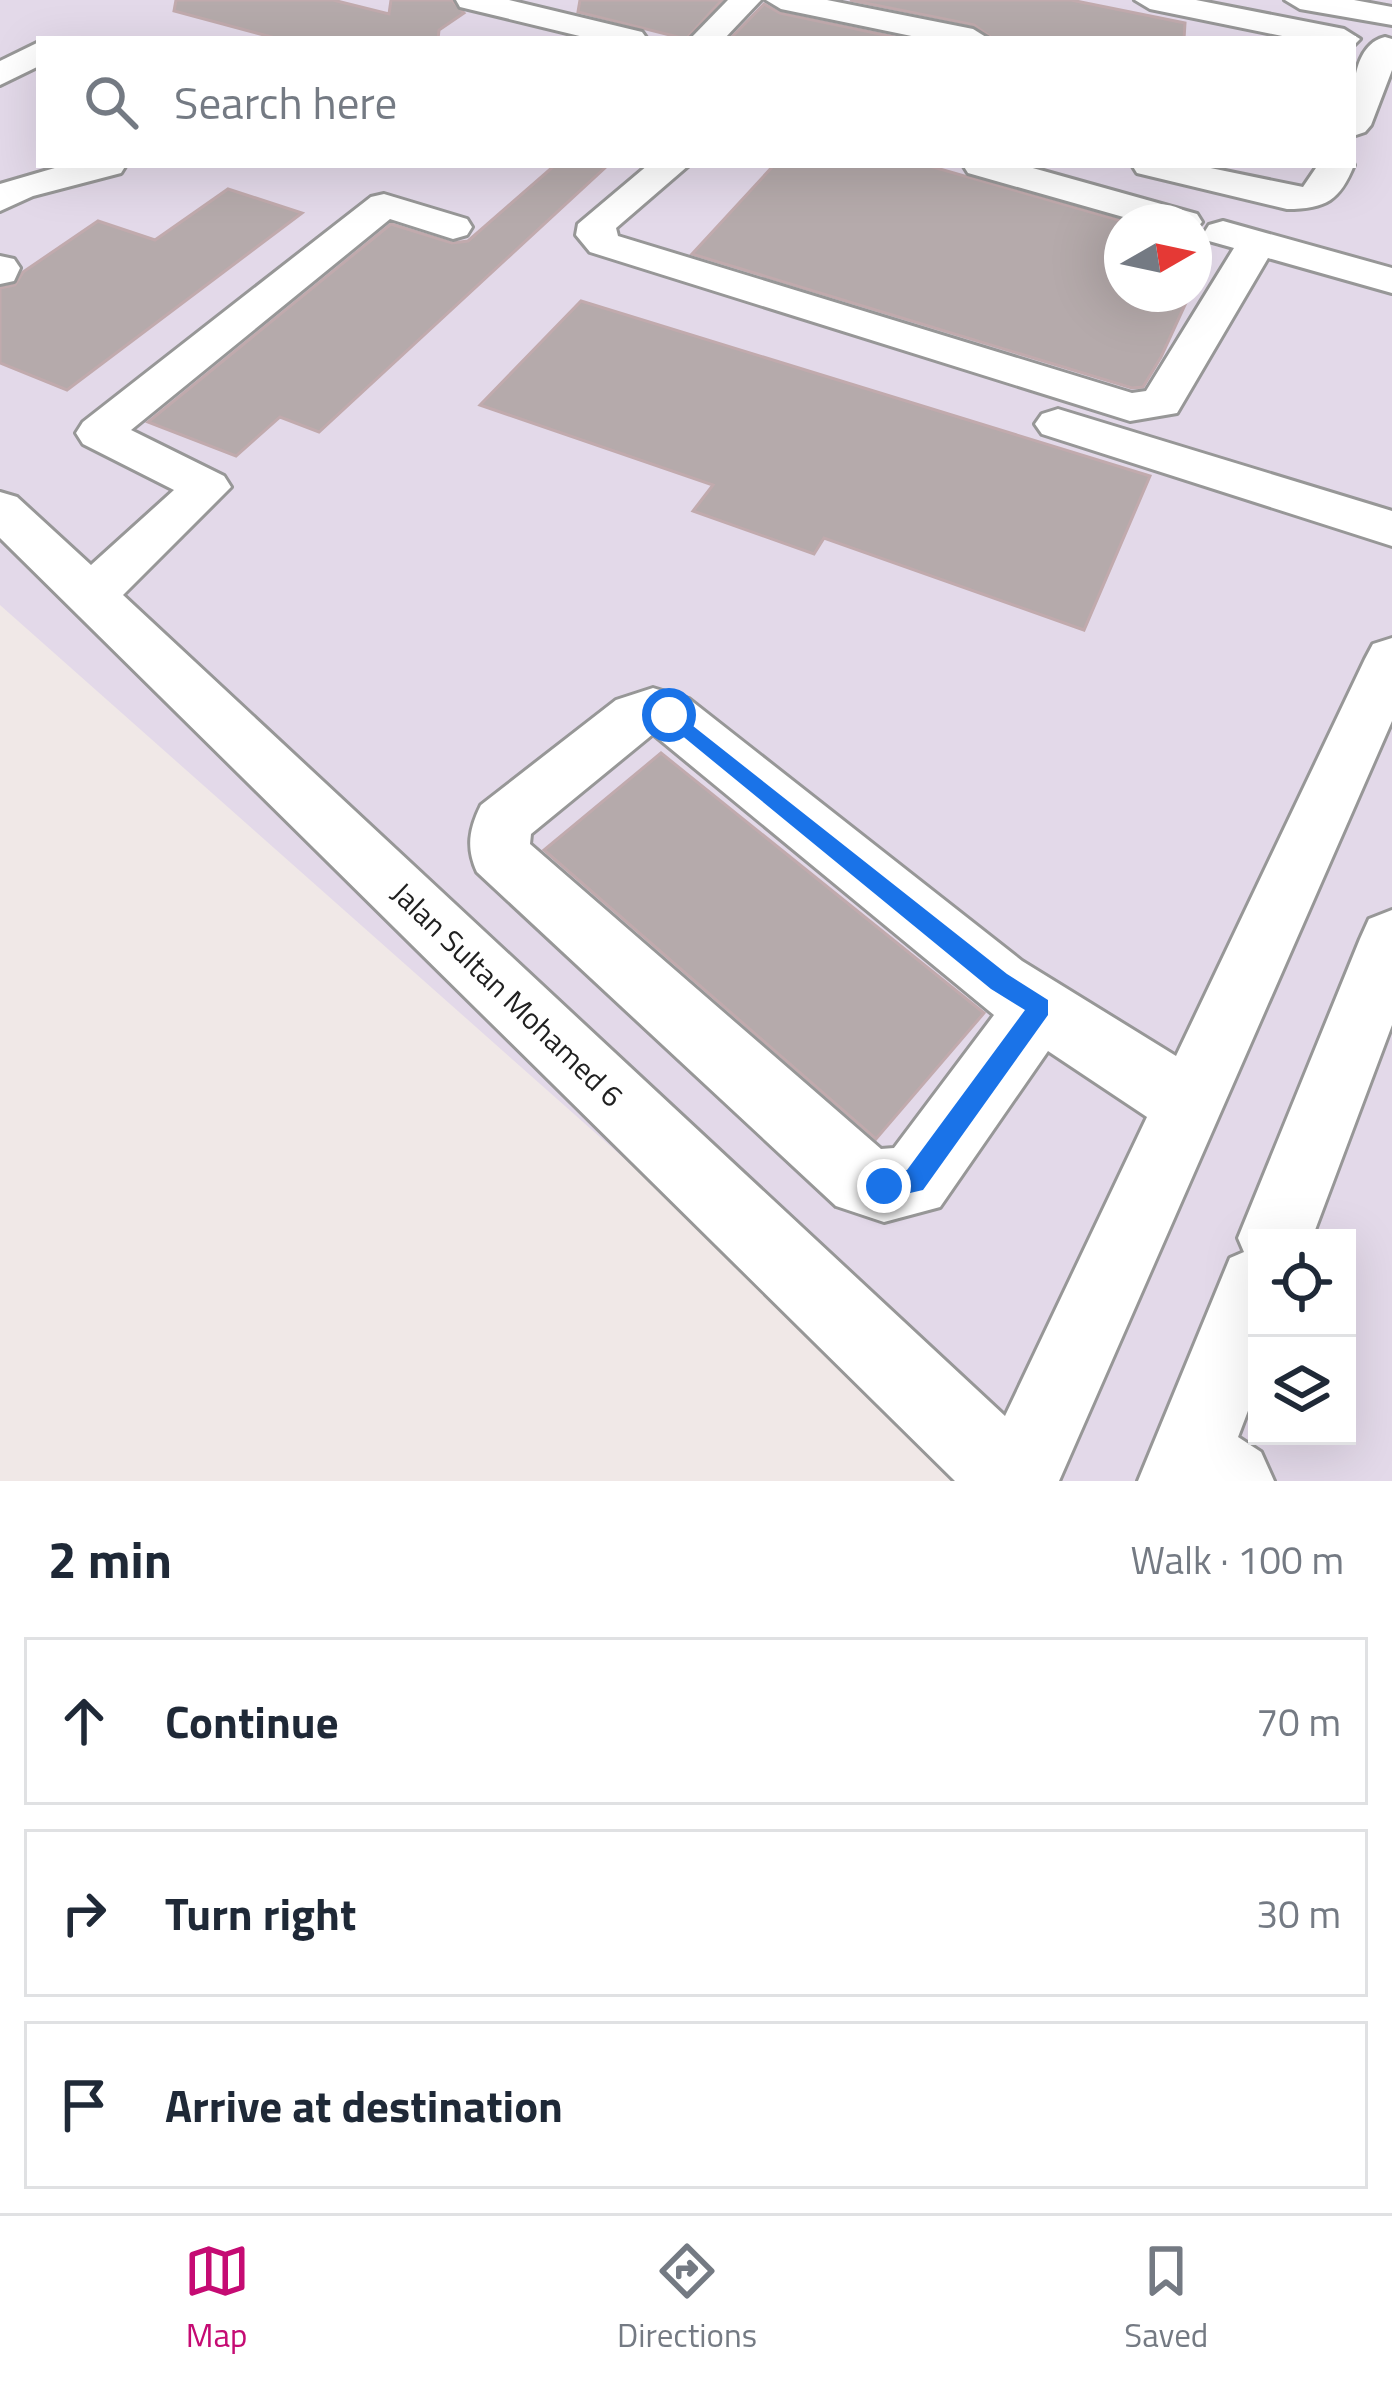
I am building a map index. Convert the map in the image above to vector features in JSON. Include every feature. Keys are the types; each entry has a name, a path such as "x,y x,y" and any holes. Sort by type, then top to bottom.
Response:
{"street":[{"path":"471,0 620,36"},
{"path":"709,36 746,0"},
{"path":"781,0 958,36"},
{"path":"1162,1 1234,28 1313,36"},
{"path":"1315,1 1381,38 1356,116"},
{"path":"0,75 36,54"},
{"path":"0,200 20,188 96,168"},
{"path":"667,168 597,224 596,235 604,244 1130,407 1161,403 1257,243"},
{"path":"992,168 1120,204"},
{"path":"1170,168 1287,198 1309,198 1325,191 1335,168"},
{"path":"90,596 207,487 99,433 384,205 453,227"},
{"path":"1212,230 1392,281"},
{"path":"591,277 1392,530"},
{"name":"Jalan Sultan Mohamed 6","path":"0,509 1016,1481"},
{"path":"1016,1481 1392,659"},
{"path":"1040,1008 914,1181 884,1186 862,1180 499,854 502,824 636,716 653,710 669,715 999,982 1040,1008 1189,1104"},
{"path":"1279,1229 1378,1020 1392,939"},
{"path":"1201,1472 1248,1315"}],"shaded area":[{"path":"0,0 1392,0 1392,1481 988,1481 0,605"}],"building":[{"path":"176,0 333,0 389,14 391,0 452,0 464,13 439,30 438,36 268,36 174,11"},
{"path":"580,0 722,0 689,36 578,12"},
{"path":"850,0 1071,0 1185,23 1184,36 989,36 974,25"},
{"path":"764,4 780,13 890,36 733,36"},
{"path":"552,168 605,168 319,432 280,417 236,456 148,422 391,224 452,243 468,241"},
{"path":"771,168 936,168 1104,216 1104,312 1182,312 1143,387 1132,388 692,254"},
{"path":"228,189 302,213 67,390 0,363 0,288 15,285 23,272 98,221 155,240"},
{"path":"581,301 1150,476 1084,630 824,538 814,554 693,511 713,485 480,405"},
{"path":"661,753 984,1013 876,1139 544,850"}],"route":[{"path":"669,715 999,982 1040,1008 914,1181 884,1186"}]}
